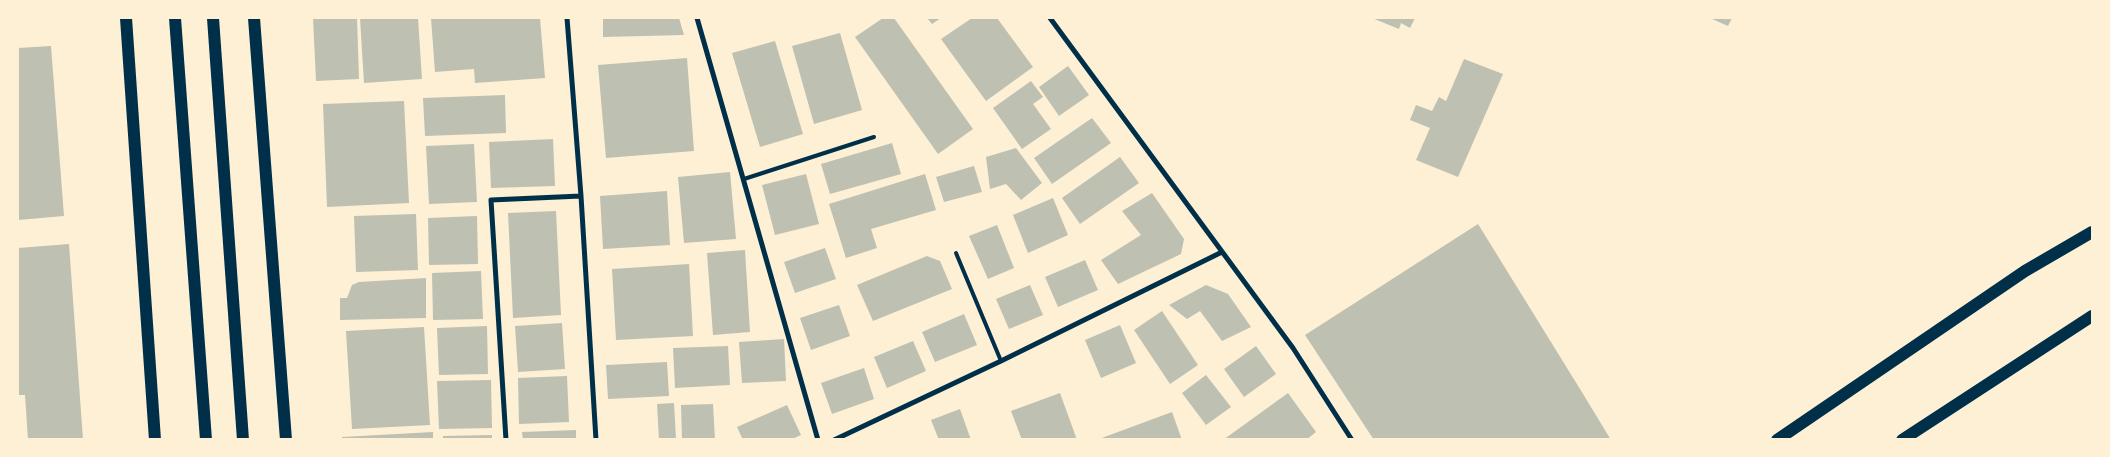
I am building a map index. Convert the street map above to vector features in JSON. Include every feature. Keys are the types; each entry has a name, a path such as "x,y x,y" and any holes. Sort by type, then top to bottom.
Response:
{"main road":[{"path":"126,18 155,440"},
{"path":"175,18 206,440"},
{"path":"214,18 243,440"},
{"path":"254,18 286,440"},
{"path":"1777,440 2025,271 2092,232"},
{"path":"1902,440 2092,316"}],"street":[{"path":"567,18 581,196 596,440"},
{"path":"697,18 818,440"},
{"path":"1050,18 1292,348 1352,440"},
{"path":"506,440 491,200 581,196"},
{"path":"834,440 1001,361 1222,252"}],"lane":[{"path":"744,179 874,137"},
{"path":"956,252 1001,361"}],"building":[{"path":"313,18 357,18 359,79 316,81"},
{"path":"360,18 418,18 422,79 364,83"},
{"path":"431,18 540,18 545,78 475,83 474,69 435,72"},
{"path":"603,18 679,18 684,35 603,37"},
{"path":"883,18 894,18 973,129 938,154 855,37"},
{"path":"927,18 941,18 932,24"},
{"path":"972,18 997,18 1033,67 986,101 941,39"},
{"path":"1372,18 1415,18 1410,28 1401,23 1399,29"},
{"path":"1710,18 1732,18 1728,26"},
{"path":"840,33 862,110 814,124 792,46"},
{"path":"775,41 803,134 760,147 732,53"},
{"path":"51,46 64,216 18,220 18,48"},
{"path":"687,58 694,151 606,158 598,65"},
{"path":"1464,59 1503,74 1458,177 1416,160 1430,128 1410,120 1416,105 1432,111 1439,97 1446,101"},
{"path":"1068,66 1089,95 1059,116 1039,87"},
{"path":"1031,81 1043,97 1033,104 1051,129 1022,149 993,108"},
{"path":"505,95 506,133 425,136 423,98"},
{"path":"404,101 409,203 327,207 323,104"},
{"path":"1092,118 1111,143 1052,184 1034,158"},
{"path":"553,139 555,186 491,188 489,142"},
{"path":"892,143 901,174 830,194 821,164"},
{"path":"474,144 477,202 429,204 426,146"},
{"path":"1016,148 1042,183 1021,200 1006,184 990,189 986,157"},
{"path":"1120,157 1139,183 1080,224 1062,198"},
{"path":"974,166 982,192 944,202 936,177"},
{"path":"730,172 736,239 684,243 678,177"},
{"path":"806,174 819,224 775,235 762,185"},
{"path":"925,174 936,210 871,229 877,248 846,258 829,204"},
{"path":"667,191 670,245 603,249 600,196"},
{"path":"1152,193 1184,239 1181,254 1118,284 1101,260 1141,235 1122,211"},
{"path":"1053,198 1068,235 1028,253 1013,215"},
{"path":"556,211 561,315 513,318 508,213"},
{"path":"416,214 418,270 356,272 354,216"},
{"path":"477,216 478,264 429,265 428,218"},
{"path":"1478,224 1611,440 1374,440 1305,335"},
{"path":"997,225 1014,268 988,279 969,236"},
{"path":"69,244 83,440 28,440 25,395 18,395 18,248"},
{"path":"825,248 836,279 795,293 784,262"},
{"path":"745,250 750,332 713,335 707,253"},
{"path":"927,256 940,261 952,289 873,321 857,285"},
{"path":"1085,260 1098,290 1058,307 1045,277"},
{"path":"689,264 693,336 616,340 612,269"},
{"path":"481,271 483,319 433,320 432,273"},
{"path":"426,278 426,318 340,320 340,298 347,298 352,285 359,282"},
{"path":"1030,285 1043,315 1009,329 996,299"},
{"path":"1206,285 1228,294 1251,327 1222,341 1200,311 1187,319 1169,305"},
{"path":"839,305 850,336 811,350 800,318"},
{"path":"1162,311 1198,365 1170,384 1134,330"},
{"path":"964,314 977,345 935,362 922,332"},
{"path":"562,323 565,369 518,372 515,326"},
{"path":"1120,325 1136,363 1101,378 1085,340"},
{"path":"487,326 488,374 439,375 437,328"},
{"path":"424,327 430,425 352,429 346,331"},
{"path":"784,339 786,381 742,383 739,342"},
{"path":"913,341 926,371 887,388 874,357"},
{"path":"728,346 730,385 675,388 673,348"},
{"path":"1256,346 1276,374 1244,397 1224,369"},
{"path":"667,362 669,396 608,399 606,365"},
{"path":"864,368 874,399 832,414 821,383"},
{"path":"1206,375 1231,407 1206,425 1182,393"},
{"path":"567,376 569,422 519,424 518,378"},
{"path":"491,380 492,428 439,429 437,381"},
{"path":"1060,393 1077,440 1022,440 1011,411"},
{"path":"1288,393 1316,432 1306,440 1223,440"},
{"path":"674,403 676,439 659,440 657,404"},
{"path":"713,404 715,440 682,440 681,405"},
{"path":"787,405 801,435 790,440 743,440 737,427"},
{"path":"960,409 971,440 939,440 931,420"},
{"path":"1172,412 1182,440 1099,440 1099,439"},
{"path":"576,430 576,440 523,440 522,432"},
{"path":"433,432 433,440 342,440 342,437"},
{"path":"492,435 492,440 443,440 443,436"}]}
